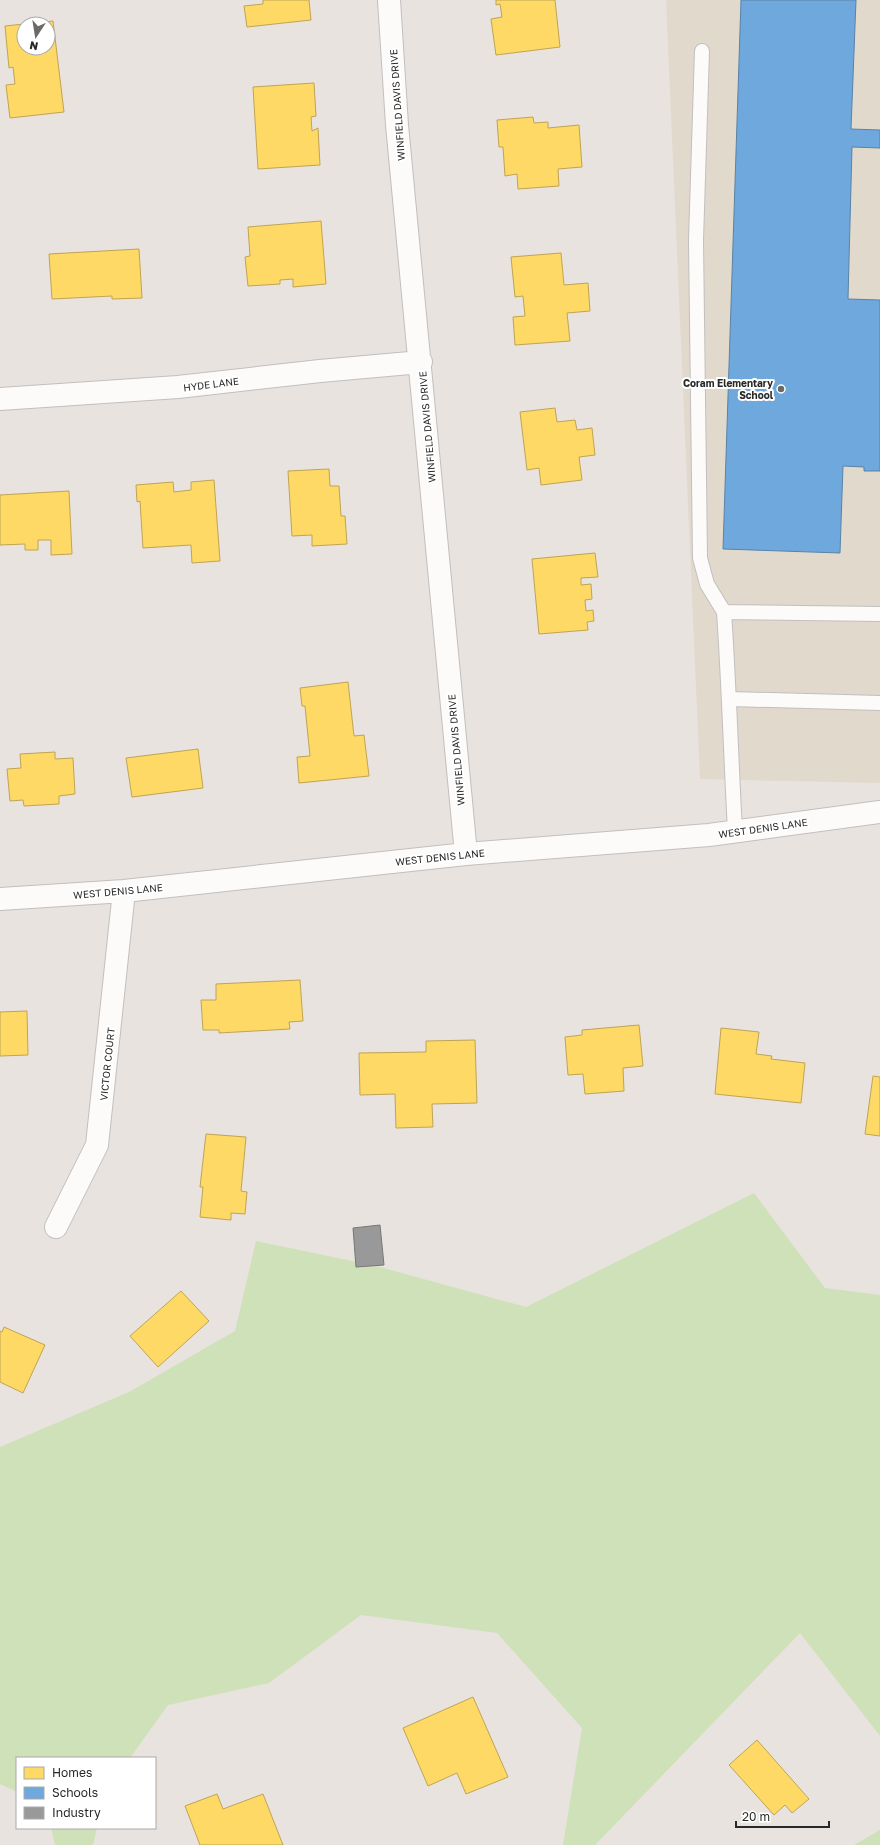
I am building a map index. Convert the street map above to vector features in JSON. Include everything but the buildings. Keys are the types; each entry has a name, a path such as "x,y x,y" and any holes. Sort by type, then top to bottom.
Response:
{"street":[{"name":"WINFIELD DAVIS DRIVE","path":"390,0 397,125 466,854"},
{"name":"HYDE LANE","path":"0,399 178,388 320,370 420,362"},
{"name":"WEST DENIS LANE","path":"0,899 124,891 466,854 709,835 880,812"},
{"name":"VICTOR COURT","path":"56,1226 97,1145 124,891"}],"lane":[{"path":"702,51 696,240 700,558 707,584 724,612 730,699 735,831"},
{"path":"724,612 880,614"},
{"path":"730,699 880,703"}],"shaded area":[{"name":"Coram Elementary School","path":"666,0 880,0 880,783 700,779"}],"green space":[{"path":"754,1193 825,1288 880,1295 880,1736 800,1633 595,1845 563,1845 582,1728 497,1633 361,1615 269,1683 168,1705 131,1757 16,1757 16,1792 0,1784 0,1447 129,1392 235,1331 256,1241 376,1266 526,1307"},
{"path":"51,1829 97,1829 93,1845 55,1845"},
{"path":"880,1830 880,1845 854,1845"}],"place":[{"name":"Coram Elementary School","path":"781,389"}]}
